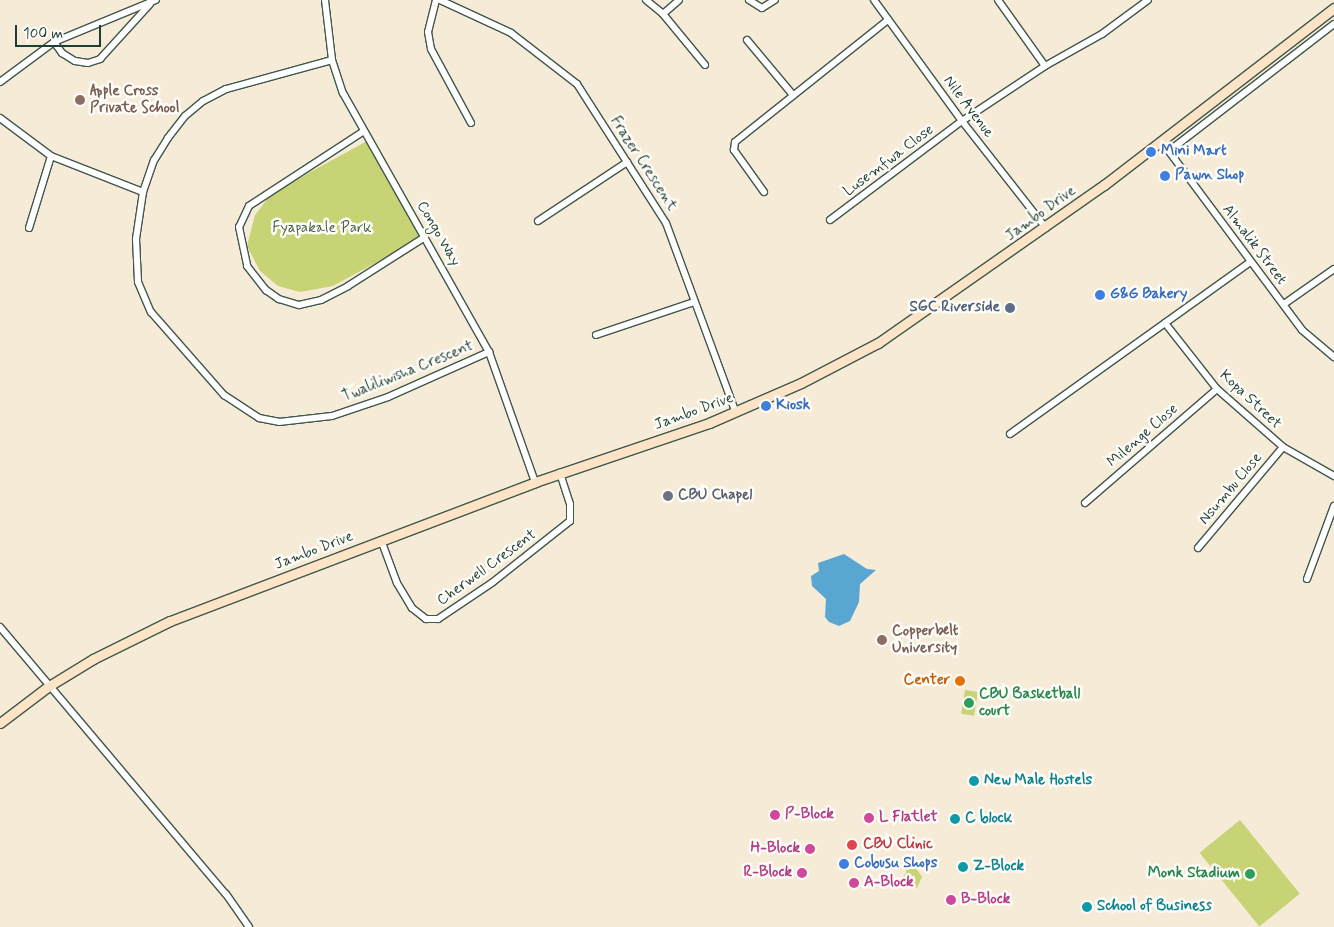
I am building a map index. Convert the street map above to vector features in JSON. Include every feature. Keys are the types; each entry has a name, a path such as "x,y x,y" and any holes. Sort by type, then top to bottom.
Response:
{"main road":[{"name":"Jambo Drive","path":"0,723 49,686 94,659 170,621 535,482 736,413 878,342 1046,228 1162,142 1334,8"}],"street":[{"name":"Congo Way","path":"325,0 332,60 343,93 490,352 535,482"},
{"path":"436,0 428,32 431,49 472,123"},
{"name":"Frazer Crescent","path":"440,0 511,33 569,75 666,223 736,413"},
{"path":"646,0 663,14 705,65"},
{"path":"663,14 679,0"},
{"path":"749,0 762,8 775,0"},
{"name":"Nile Avenue","path":"874,0 962,121 1046,228"},
{"path":"998,0 1045,66"},
{"name":"Lusemfwa Close","path":"830,220 962,121 1045,66 1102,34 1148,0"},
{"path":"54,42 62,53 75,60 88,63 100,59 154,1"},
{"path":"0,82 54,42 154,1"},
{"path":"764,192 732,146 792,95 888,20"},
{"path":"1169,151 1334,24"},
{"path":"747,40 792,95"},
{"name":"Twaliliwisha Crescent","path":"332,60 226,89 203,100 185,116 168,138 154,160 143,192 136,239 135,267 138,282 151,312 224,395 259,418 296,422 332,416 388,397 490,352"},
{"path":"0,118 51,156 143,192"},
{"path":"364,131 249,206 239,227 247,266 266,290 279,299 304,304 348,286 424,236"},
{"name":"Almalik Street","path":"1162,142 1302,330 1334,357"},
{"path":"29,228 51,156"},
{"path":"538,220 627,162"},
{"path":"1010,434 1250,262"},
{"path":"1284,304 1334,270"},
{"path":"596,335 694,302"},
{"name":"Kopa Street","path":"1165,323 1217,389 1283,447 1334,476"},
{"name":"Milenge Close","path":"1085,503 1217,389"},
{"name":"Nsumbu Close","path":"1198,548 1283,447"},
{"name":"Cherwell Crescent","path":"381,540 397,583 412,608 426,619 438,619 493,582 570,521 570,504 560,474"},
{"path":"1308,579 1334,506"},
{"path":"0,627 226,894 249,927"}],"green space":[{"name":"Fyapakale Park","path":"369,140 423,237 333,286 300,292 278,286 260,271 247,246 255,215 272,193"},
{"name":"CBU Basketball court","path":"965,690 978,692 974,716 961,714"},
{"name":"Monk Stadium","path":"1240,820 1300,894 1259,927 1200,853"},
{"path":"913,863 922,877 917,888 899,881 906,873 906,864"}],"water":[{"path":"844,554 867,569 876,570 860,584 859,602 850,621 839,626 829,622 825,617 826,599 812,586 811,576 819,571 818,563"}],"place":[{"name":"Apple Cross Private School","path":"80,100"},
{"name":"Mini Mart","path":"1151,152"},
{"name":"Pawn Shop","path":"1165,176"},
{"name":"G&G Bakery","path":"1100,295"},
{"name":"SGC Riverside","path":"1010,308"},
{"name":"Kiosk","path":"766,406"},
{"name":"CBU Chapel","path":"668,496"},
{"name":"Copperbelt University","path":"882,640"},
{"name":"Center","path":"960,681"},
{"name":"CBU Basketball court","path":"969,703"},
{"name":"New Male Hostels","path":"974,781"},
{"name":"P-Block","path":"775,815"},
{"name":"L Flatlet","path":"869,818"},
{"name":"C block","path":"955,819"},
{"name":"CBU Clinic","path":"852,845"},
{"name":"H-Block","path":"810,849"},
{"name":"Cobusu Shops","path":"844,864"},
{"name":"Z-Block","path":"963,867"},
{"name":"R-Block","path":"802,873"},
{"name":"Monk Stadium","path":"1250,874"},
{"name":"A-Block","path":"854,883"},
{"name":"B-Block","path":"951,900"},
{"name":"School of Business","path":"1087,907"}]}
